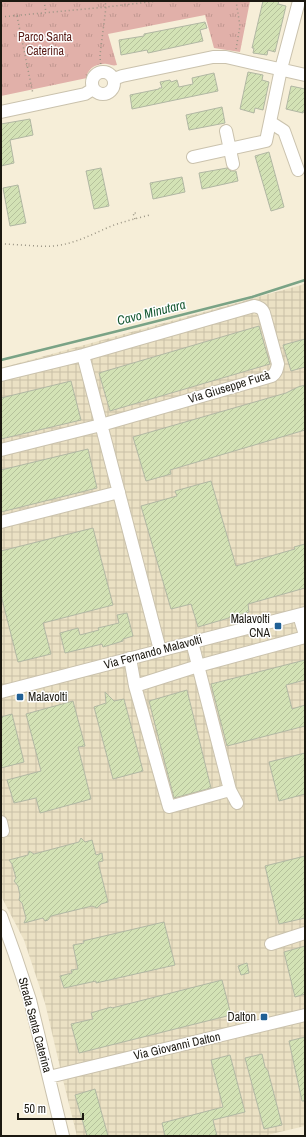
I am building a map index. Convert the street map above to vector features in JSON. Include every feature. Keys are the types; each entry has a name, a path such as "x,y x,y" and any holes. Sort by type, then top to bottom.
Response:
{"street":[{"path":"193,157 266,141 281,69 299,1"},
{"path":"114,79 213,56 226,57 305,75"},
{"path":"1,112 85,94 90,86 92,85 94,77 101,70 109,74 114,79 114,87 112,91 105,95 95,92 90,86"},
{"path":"270,122 284,132 298,170"},
{"path":"226,131 233,164"},
{"name":"Via Giuseppe Fucà","path":"1,375 83,355 254,306 258,306 264,313 277,359 278,369 272,376 101,425 1,450"},
{"path":"83,355 160,650"},
{"path":"1,522 119,492"},
{"path":"135,686 198,666 305,636 302,614"},
{"name":"Via Fernando Malavolti","path":"1,692 302,614"},
{"path":"192,642 230,790 237,803"},
{"path":"130,658 135,686 169,807 230,790"},
{"name":"Strada Santa Caterina","path":"1,916 30,1000 64,1136"},
{"path":"271,944 305,933"},
{"name":"Via Giovanni Dalton","path":"49,1077 305,1015"}],"path":[{"path":"44,1 46,12"},
{"path":"90,86 95,69 101,70 100,55 106,7 105,1"},
{"path":"1,17 158,1"},
{"path":"234,59 240,26 236,1"},
{"path":"17,16 35,105"},
{"path":"135,219 133,213 138,213"},
{"path":"1,244 54,246 82,239 115,225 150,215"}],"shaded area":[{"path":"305,284 305,1126 263,1136 77,1136 45,1003 24,940 1,896 1,368"}],"green space":[{"name":"Parco Santa Caterina","path":"1,1 250,1 240,52 214,48 205,15 108,34 117,65 99,64 90,69 87,74 87,78 1,96"}],"building":[{"path":"263,1 279,1 278,4 286,6 275,52 268,50 267,55 253,53 254,48 252,48"},
{"path":"205,22 207,28 200,30 203,41 148,53 147,50 121,55 119,40 144,36 144,34"},
{"path":"248,72 263,75 262,80 269,82 263,110 255,108 254,113 240,109"},
{"path":"214,73 218,91 132,109 130,95 162,88 160,82 170,80 171,82 177,80 179,87 193,84 192,78"},
{"path":"291,86 305,89 305,112 303,113 286,109"},
{"path":"222,107 225,123 189,130 186,115"},
{"path":"30,119 33,135 10,140 14,163 1,166 1,124"},
{"path":"269,152 284,207 271,211 255,156"},
{"path":"101,168 109,206 94,209 86,171"},
{"path":"227,168 231,171 236,171 238,181 202,189 199,173"},
{"path":"182,177 185,192 153,199 150,183"},
{"path":"18,185 26,223 10,226 3,188"},
{"path":"259,326 270,364 110,411 99,373"},
{"path":"305,339 305,367 291,371 283,345"},
{"path":"71,381 81,420 1,439 1,398"},
{"path":"305,385 305,430 170,470 171,474 146,481 133,437 286,393"},
{"path":"88,449 97,488 1,512 1,470"},
{"path":"211,481 236,566 295,549 294,547 305,544 305,588 248,604 249,612 198,627 191,604 171,609 141,506 177,496 175,491"},
{"path":"93,528 113,605 43,623 51,654 18,662 1,595 1,551"},
{"path":"127,613 133,636 123,639 123,641 103,647 102,644 65,653 60,633 78,628 80,635 99,630 98,628 119,623 117,615"},
{"path":"305,660 305,680 286,685 292,709 305,705 305,726 227,746 211,684"},
{"path":"187,690 211,788 174,798 149,701"},
{"path":"105,692 114,701 124,699 143,771 113,779 94,707 106,703"},
{"path":"73,701 85,746 78,747 91,799 40,813 36,798 14,803 7,780 41,771 26,714"},
{"path":"12,714 24,762 1,768 1,717"},
{"path":"305,753 305,794 279,801 269,762"},
{"path":"81,838 85,842 92,840 96,855 102,853 103,861 98,862 108,902 101,904 97,908 92,906 51,916 45,921 43,918 24,923 26,918 22,903 19,900 20,895 18,886 14,881 16,878 12,864 9,860 28,855 29,851 34,854 79,842"},
{"path":"305,856 305,918 279,924 265,866"},
{"path":"164,922 175,965 96,983 96,981 64,988 60,976 72,973 71,970 78,969 73,945 84,943 83,941"},
{"path":"305,946 305,994 295,997 284,952"},
{"path":"247,963 249,973 241,975 238,966"},
{"path":"222,980 231,1015 79,1053 71,1024 93,1019 91,1013"},
{"path":"305,1037 305,1101 302,1101 289,1041"},
{"path":"262,1054 282,1125 264,1129 245,1058"},
{"path":"230,1055 245,1112 213,1120 217,1136 165,1136 162,1123 223,1107 211,1060"},
{"path":"95,1089 108,1136 87,1136 75,1095"}],"waterway":[{"name":"Cavo Minutara","path":"1,360 252,297 305,280"}],"place":[{"name":"Malavolti CNA","path":"278,626"},
{"name":"Malavolti","path":"20,697"},
{"name":"Dalton","path":"264,1017"}]}
